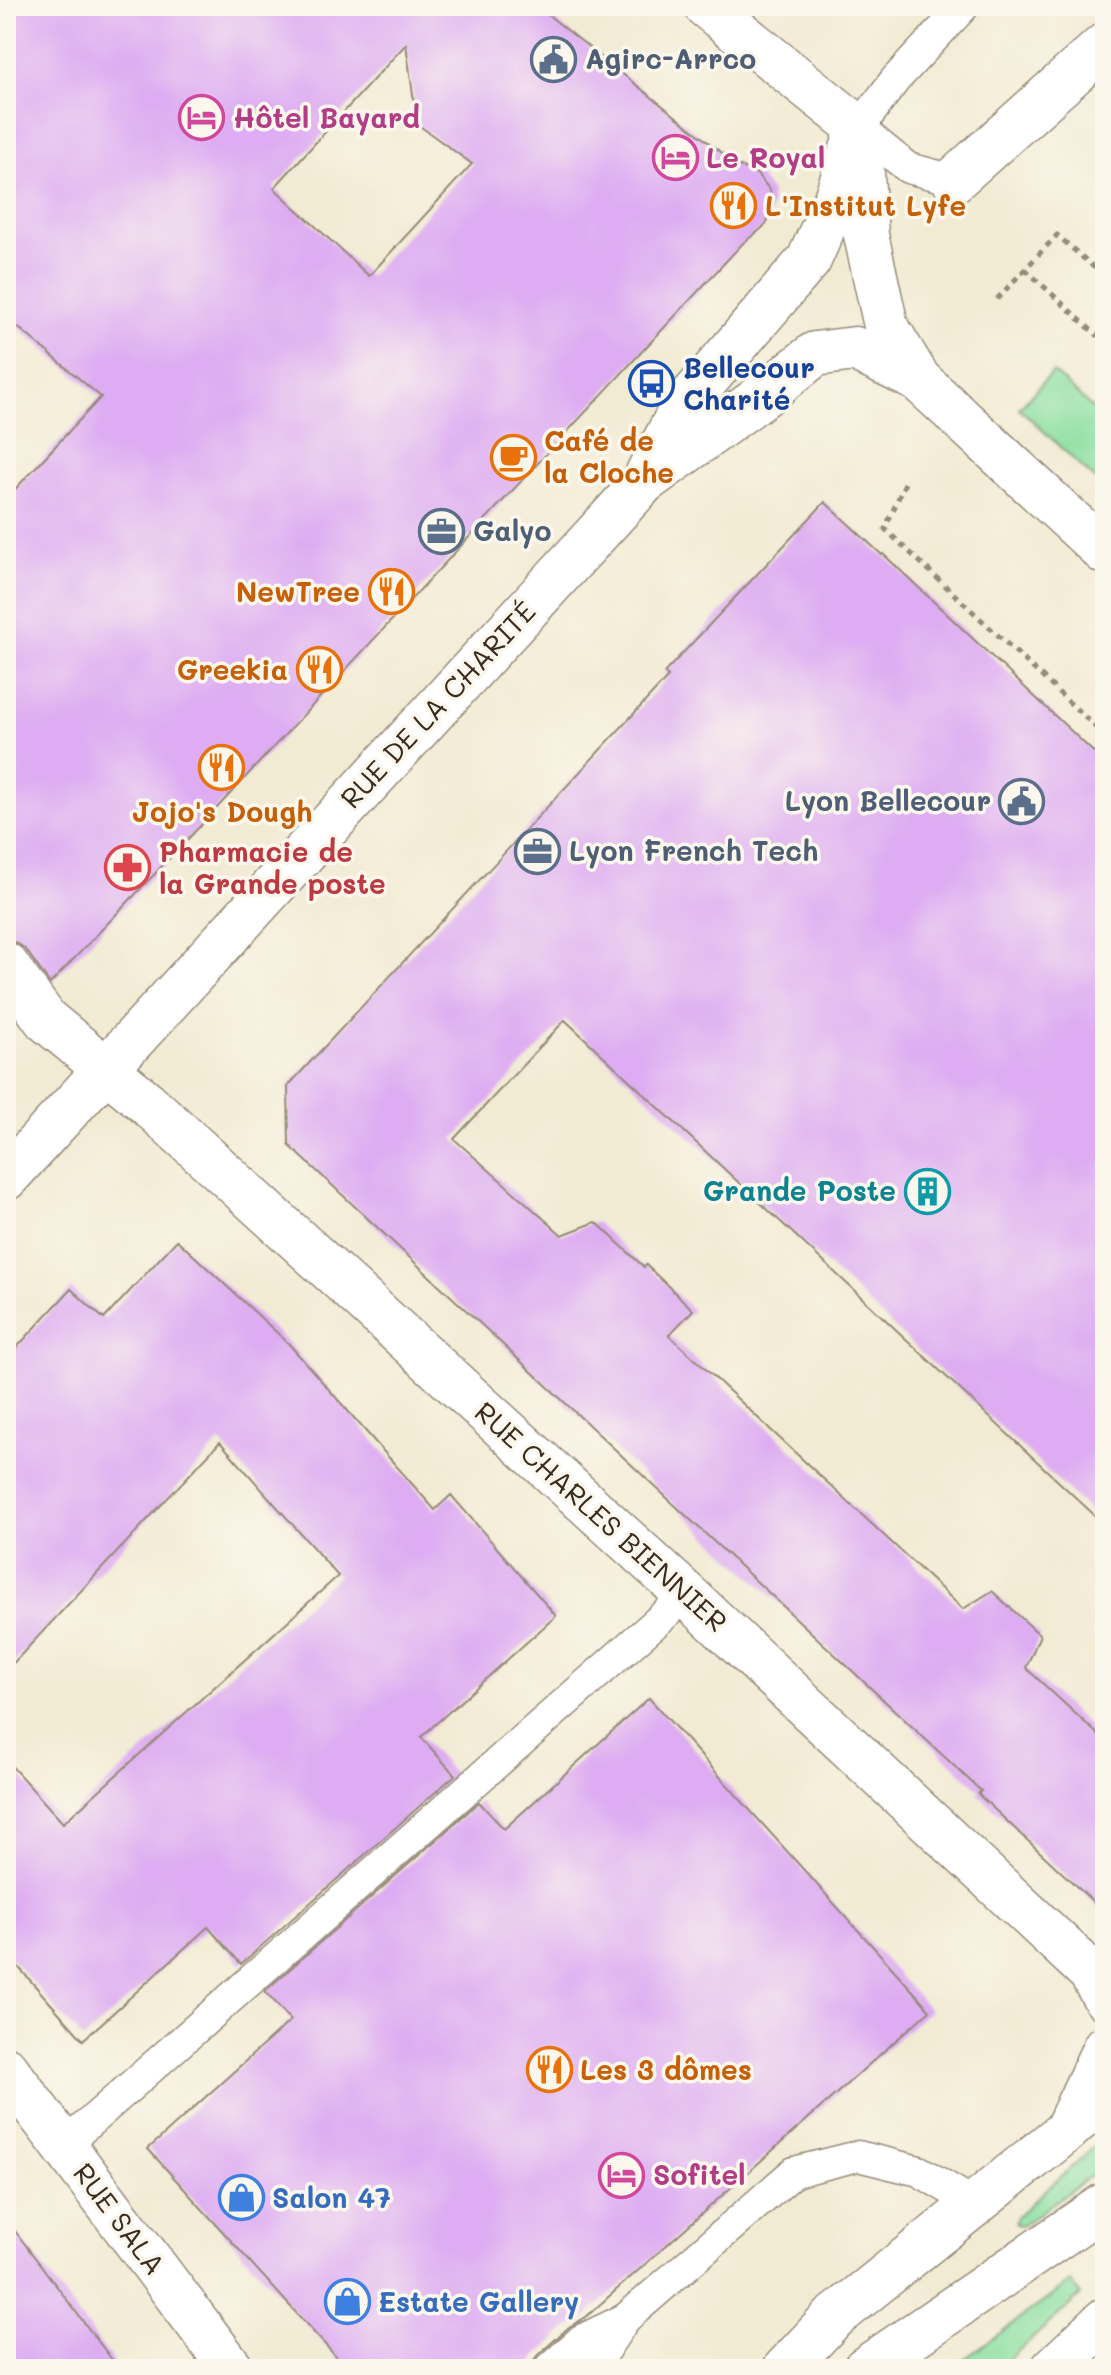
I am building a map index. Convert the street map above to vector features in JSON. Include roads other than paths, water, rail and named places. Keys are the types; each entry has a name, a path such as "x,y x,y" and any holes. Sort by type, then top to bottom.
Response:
{"street":[{"path":"706,6 859,128 866,235 886,326 919,380 1105,552"},
{"path":"954,180 1105,45"},
{"name":"RUE DE LA CHARITÉ","path":"644,482 682,408 809,260 836,199 859,128"},
{"name":"RUE DE LA CHARITÉ","path":"6,1178 644,482 815,354 855,349 919,380"},
{"name":"RUE CHARLES BIENNIER","path":"6,965 46,1020 147,1103 687,1595 1100,1983"},
{"path":"1066,2131 1105,2047"},
{"name":"RUE SALA","path":"6,2069 232,2369"},
{"path":"785,2369 832,2319 1066,2131 1105,2096"},
{"path":"865,2369 1105,2205"},
{"path":"1053,2369 1105,2320"}],"lane":[{"path":"954,180 908,168 859,128 895,80 964,6"},
{"path":"64,2145 687,1595"},
{"path":"549,2369 581,2340 625,2319 794,2172 858,2156 919,2171 975,2204"},
{"path":"592,2369 625,2319"}],"place":[{"name":"Agirc-Arrco","path":"554,59"},
{"name":"Hôtel Bayard","path":"202,118"},
{"name":"Le Royal","path":"675,158"},
{"name":"L'Institut Lyfe","path":"734,206"},
{"name":"Bellecour Charité","path":"652,384"},
{"name":"Café de la Cloche","path":"513,457"},
{"name":"Galyo","path":"442,531"},
{"name":"NewTree","path":"391,592"},
{"name":"Greekia","path":"319,670"},
{"name":"Jojo's Dough","path":"222,767"},
{"name":"Lyon Bellecour","path":"1022,801"},
{"name":"Lyon French Tech","path":"538,851"},
{"name":"Pharmacie de la Grande poste","path":"128,868"},
{"name":"Grande Poste","path":"927,1191"},
{"name":"Les 3 dômes","path":"549,2070"},
{"name":"Sofitel","path":"622,2175"},
{"name":"Salon 47","path":"241,2198"},
{"name":"Estate Gallery","path":"347,2302"}]}
